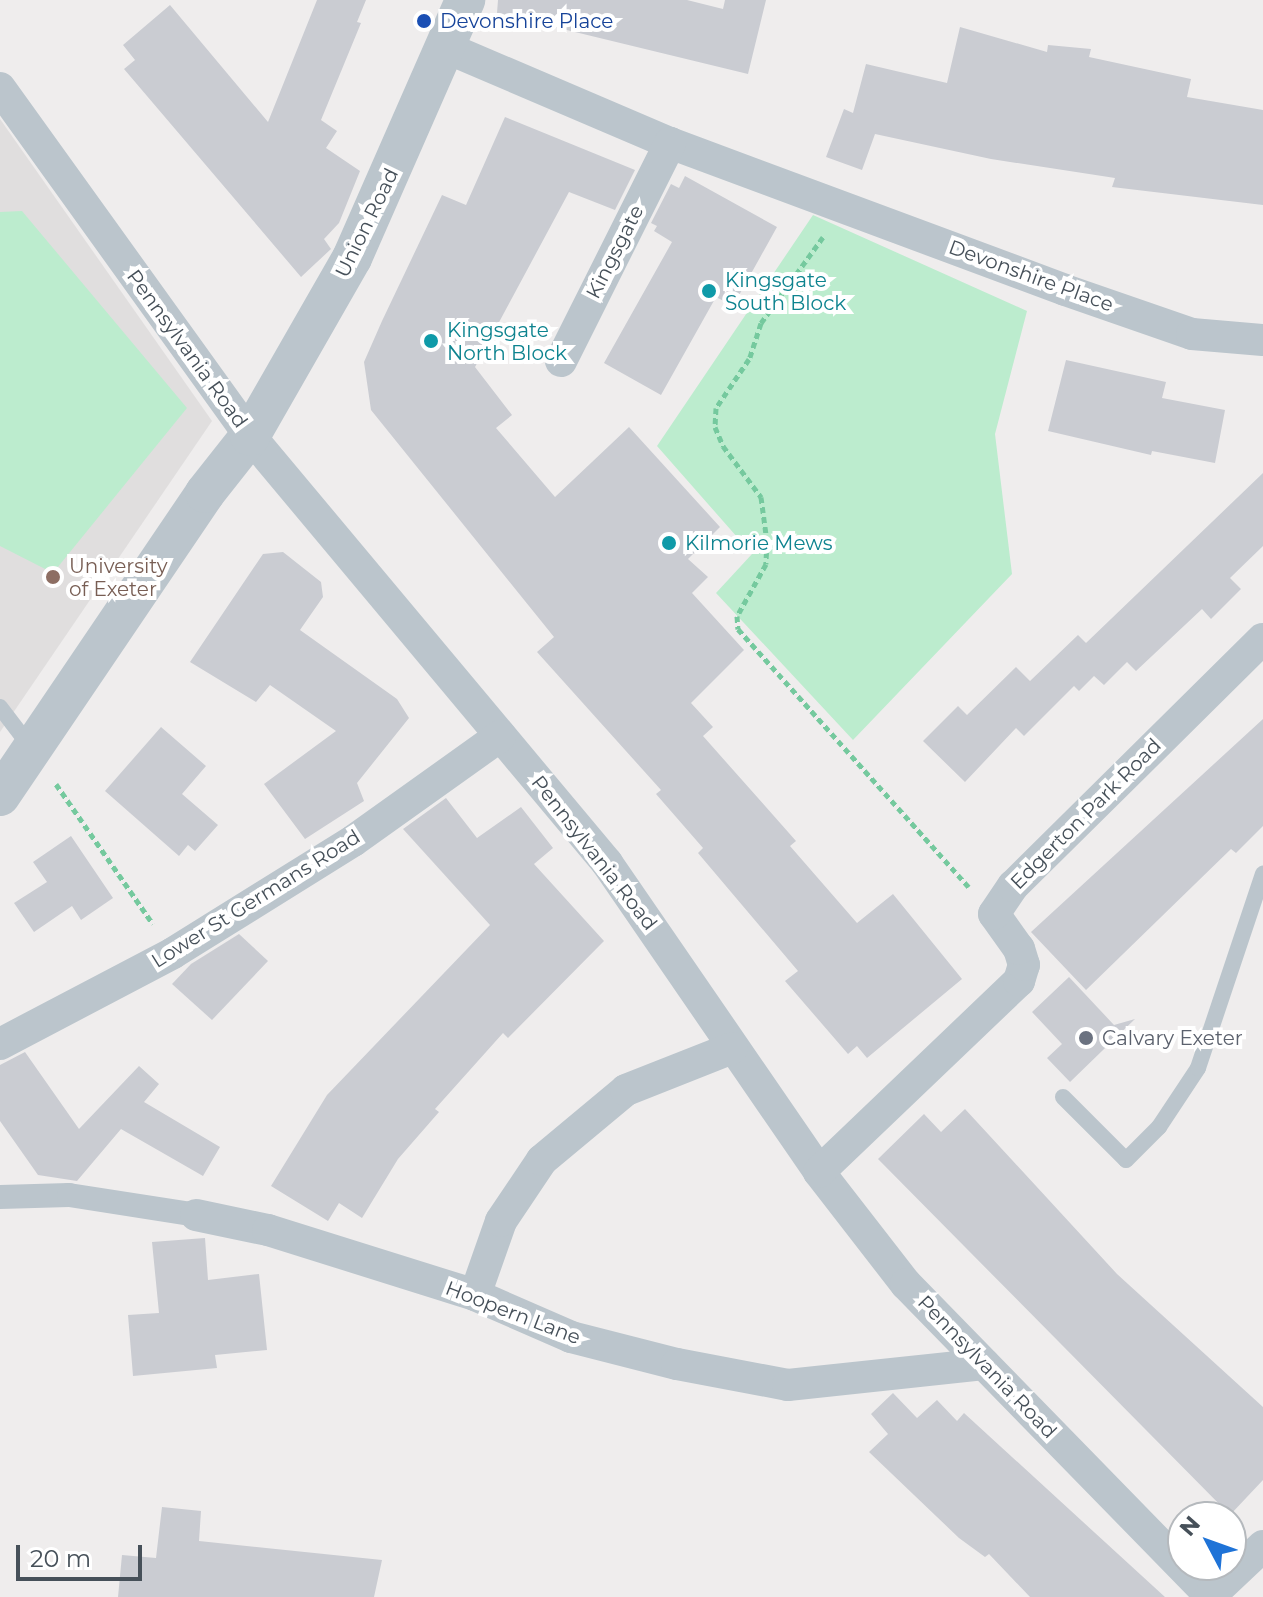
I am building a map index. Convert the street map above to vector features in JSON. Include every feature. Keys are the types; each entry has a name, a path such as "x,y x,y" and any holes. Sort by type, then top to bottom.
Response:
{"street":[{"name":"Union Road","path":"0,796 188,517 250,436 352,258 447,48 465,0"},
{"name":"Devonshire Place","path":"447,48 670,143 1192,334 1263,340"},
{"name":"Pennsylvania Road","path":"0,88 250,436 607,863 819,1172 916,1295 1210,1596"},
{"name":"Kingsgate","path":"561,361 670,143"},
{"name":"Edgerton Park Road","path":"994,914 1013,886 1263,639"},
{"name":"Lower St Germans Road","path":"0,1044 173,953 353,841 500,736"},
{"path":"819,1172 1019,981 1024,965 1019,949 994,914"},
{"path":"475,1295 501,1221 542,1160 626,1090 732,1048"},
{"name":"Hoopern Lane","path":"0,1197 69,1195 268,1230 475,1295 571,1337 788,1385 984,1364"},
{"path":"1210,1596 1263,1546"}],"lane":[{"path":"0,707 33,750"},
{"path":"1063,1097 1126,1160 1159,1127 1198,1068 1263,874"}],"path":[{"path":"829,200 827,231 761,323 749,359 716,408 715,427 723,446 761,497 767,542 766,564 737,616 738,629 994,914"},
{"path":"33,750 173,953"}],"shaded area":[{"name":"University of Exeter","path":"0,119 212,421 0,732"}],"green space":[{"name":"University of Exeter","path":"22,211 187,408 53,573 0,546 0,212"},
{"path":"813,215 1027,311 995,434 1012,574 853,740 716,593 752,554 657,446"}],"building":[{"path":"317,0 366,0 357,22 361,23 321,120 337,131 326,148 360,171 339,223 324,239 331,249 301,277 124,69 135,60 123,45 170,5 268,122"},
{"path":"498,0 687,0 723,9 725,0 766,0 748,74 497,13"},
{"path":"960,27 1047,52 1048,45 1091,49 1089,57 1191,79 1187,97 1263,110 1263,205 1112,187 1115,178 991,159 875,134 862,170 826,157 844,109 853,113 866,64 947,83"},
{"path":"505,117 635,170 615,210 569,192 475,367 512,415 496,428 555,497 629,427 720,527 688,559 708,577 692,593 744,650 691,703 713,727 703,736 796,841 790,846 857,923 893,894 962,979 867,1058 857,1046 848,1054 785,981 798,971 698,853 703,848 656,794 661,790 537,652 554,637 371,410 364,362 382,321 442,195 466,205"},
{"name":"Kingsgate South Block","path":"685,176 777,227 733,306 716,297 661,395 604,363 672,242 654,231 657,226 651,223 671,184 679,188"},
{"path":"1066,360 1166,382 1162,398 1225,410 1215,463 1152,451 1151,455 1048,431"},
{"path":"1263,473 1263,546 1230,578 1241,589 1211,619 1202,609 1136,671 1127,662 1104,685 1094,676 1079,691 1074,686 1024,736 1016,728 965,782 923,741 958,706 967,715 1016,667 1030,681 1078,635 1086,643"},
{"path":"283,552 321,582 323,597 300,630 397,699 409,718 357,783 364,801 305,839 264,784 336,731 270,685 256,702 190,662 263,554"},
{"path":"1263,719 1263,826 1236,853 1231,849 1086,990 1031,932"},
{"path":"161,727 206,766 182,794 218,825 195,851 188,845 179,856 105,791"},
{"path":"446,798 477,838 521,807 553,848 534,864 604,941 508,1038 503,1033 435,1109 439,1112 398,1159 362,1218 339,1203 328,1221 271,1186 327,1095 490,925 403,829"},
{"path":"71,836 113,898 81,920 72,906 34,932 14,903 47,882 33,862"},
{"path":"239,934 268,961 212,1020 172,984 191,964"},
{"name":"Calvary Exeter","path":"1069,977 1114,1025 1135,1019 1070,1082 1047,1058 1062,1044 1032,1012"},
{"path":"25,1052 79,1129 139,1066 159,1084 144,1102 220,1147 203,1176 121,1129 77,1181 38,1175 0,1121 0,1065"},
{"path":"965,1109 1117,1274 1263,1407 1263,1480 1243,1501 1216,1501 878,1159 924,1114 941,1132"},
{"path":"205,1238 208,1280 259,1274 267,1350 215,1355 217,1368 133,1376 128,1315 159,1313 152,1242"},
{"path":"893,1393 917,1418 937,1400 957,1421 964,1413 1165,1597 1030,1597 989,1554 985,1557 959,1538 869,1452 888,1434 871,1414"},
{"path":"162,1507 201,1511 199,1541 382,1560 374,1597 118,1597 122,1555 156,1558"}],"place":[{"name":"Devonshire Place","path":"424,21"},
{"name":"Kingsgate South Block","path":"709,291"},
{"name":"Kingsgate North Block","path":"431,341"},
{"name":"Kilmorie Mews","path":"669,543"},
{"name":"University of Exeter","path":"53,577"},
{"name":"Calvary Exeter","path":"1086,1038"}]}
